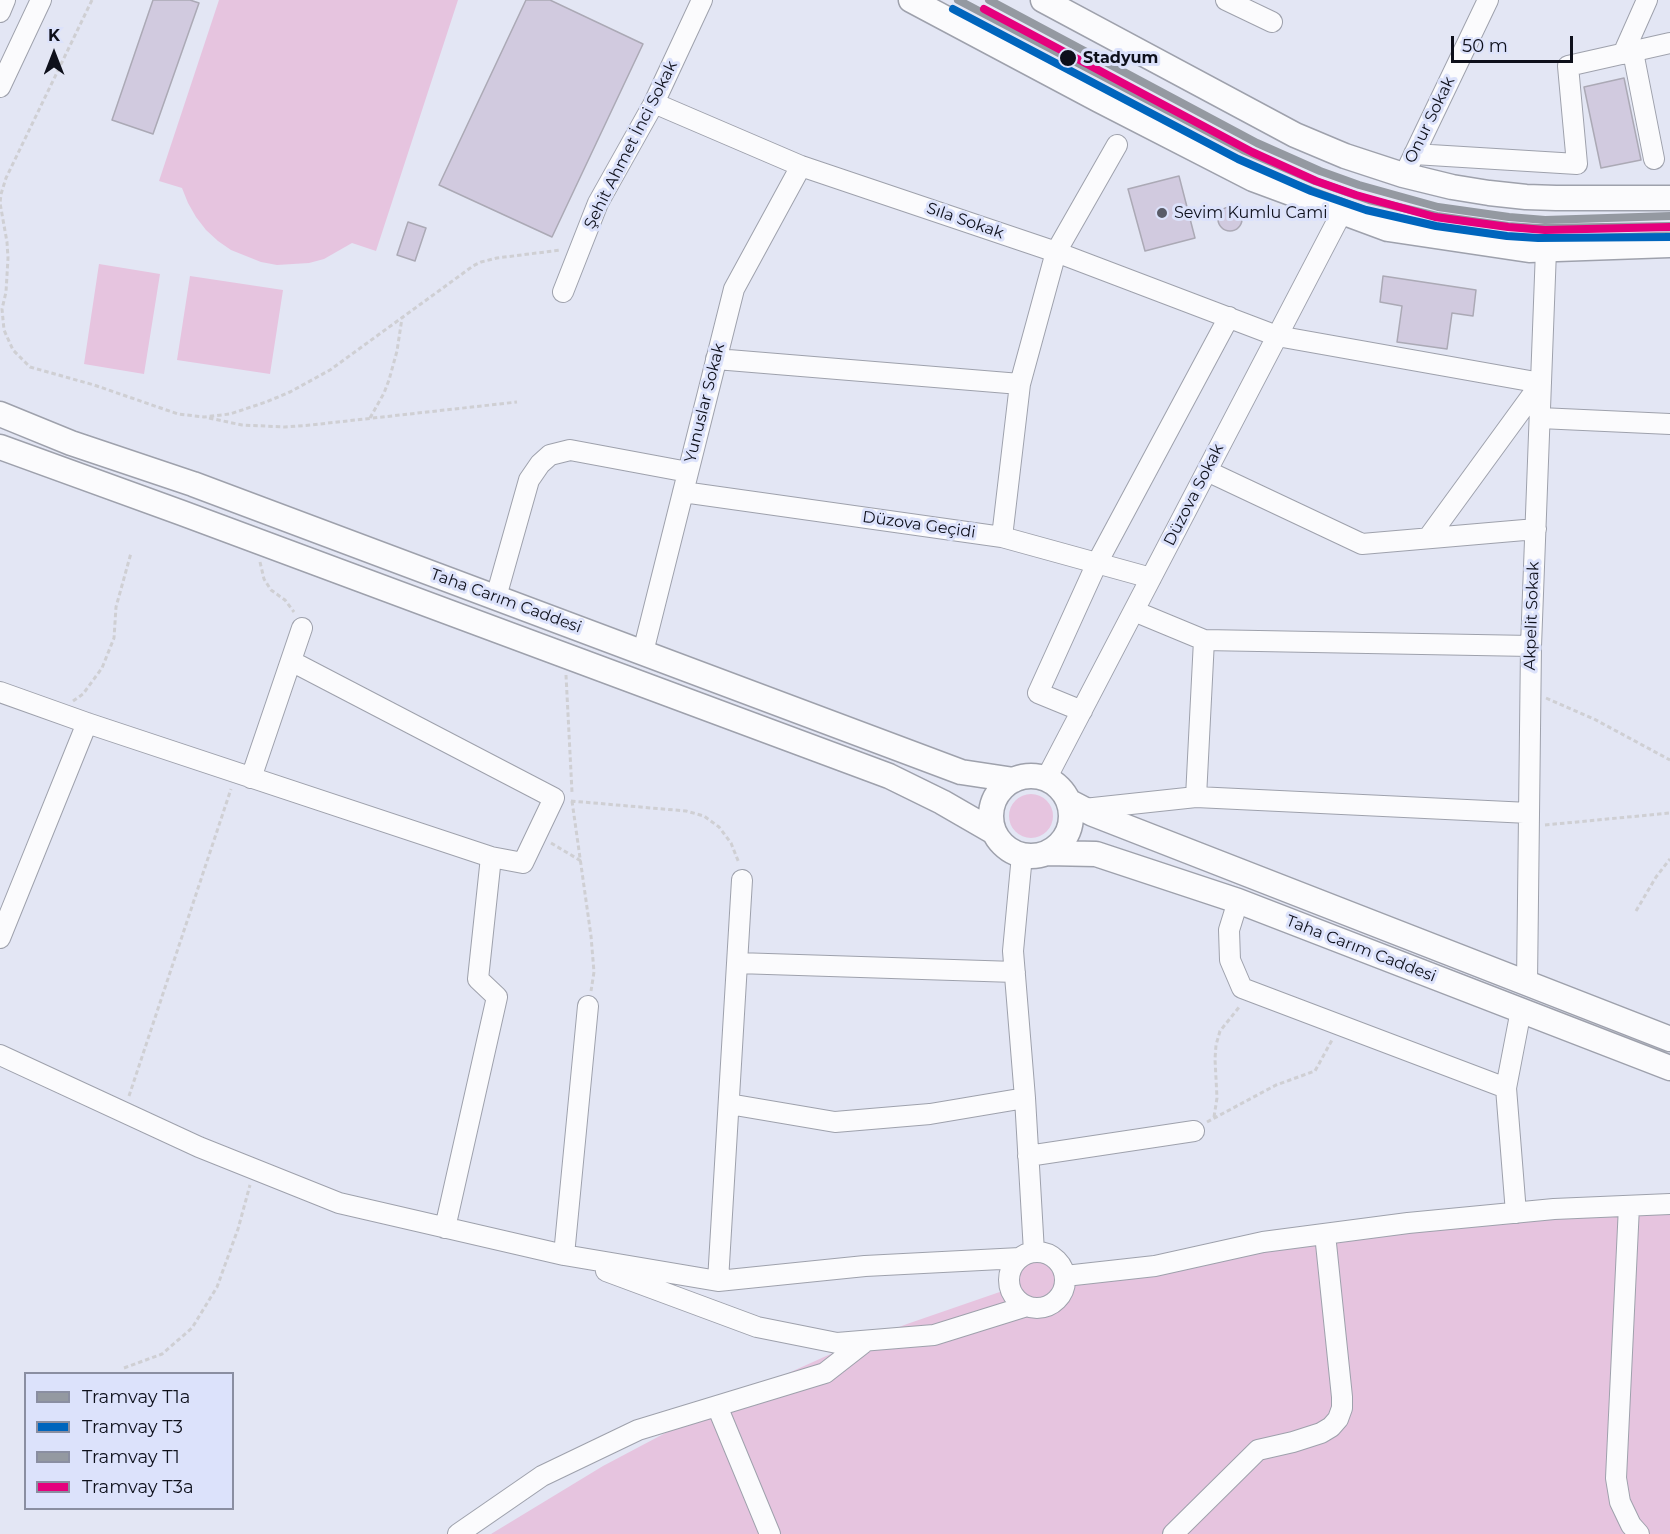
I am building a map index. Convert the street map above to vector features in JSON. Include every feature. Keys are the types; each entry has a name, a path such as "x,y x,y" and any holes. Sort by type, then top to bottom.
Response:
{"main road":[{"path":"910,0 1253,179 1388,229 1529,250 1670,245"},
{"path":"1043,0 1295,135 1345,156 1408,165 1452,187 1489,193 1556,198 1670,198"},
{"name":"Taha Carım Caddesi","path":"0,414 961,772 1014,780"},
{"name":"Taha Carım Caddesi","path":"0,447 889,776 942,802 994,832"},
{"path":"1026,776 1046,779 1055,784 1076,805 1071,810 1068,831 1056,848 1047,853 1037,856 1022,855 1007,848 994,832 991,811 994,801 1006,784 1014,780 1026,776"},
{"name":"Taha Carım Caddesi","path":"1076,805 1261,880 1670,1039"},
{"name":"Taha Carım Caddesi","path":"1047,853 1096,854 1238,901 1670,1068"}],"street":[{"path":"0,12 5,0"},
{"path":"0,87 41,0"},
{"name":"Şehit Ahmet İnci Sokak","path":"563,292 598,203 654,104 702,0"},
{"path":"1226,0 1272,22"},
{"name":"Onur Sokak","path":"1408,165 1488,0"},
{"path":"1647,0 1628,53 1654,159"},
{"path":"1408,165 1577,164 1568,66 1670,43"},
{"name":"Sıla Sokak","path":"654,104 801,166 1056,252 1277,336 1541,383"},
{"path":"1002,537 1020,384 1056,252 1117,144"},
{"name":"Yunuslar Sokak","path":"643,652 734,289 801,166"},
{"name":"Düzova Sokak","path":"1046,779 1342,212"},
{"name":"Akpelit Sokak","path":"1527,983 1531,646 1546,249"},
{"path":"1082,711 1038,693 1097,563 1229,317"},
{"path":"716,359 1020,384"},
{"path":"1428,538 1541,383"},
{"path":"1540,418 1670,424"},
{"path":"496,597 529,480 540,464 550,455 570,450 688,472"},
{"path":"1207,471 1362,544 1536,529"},
{"name":"Düzova Geçidi","path":"683,492 1002,537 1151,578"},
{"path":"1134,611 1204,640 1531,646"},
{"path":"244,776 302,628"},
{"path":"1196,797 1204,640"},
{"path":"0,692 244,776 491,857 523,863 554,798 291,661"},
{"path":"0,938 87,723"},
{"path":"1076,805 1196,797 1529,819"},
{"path":"1022,855 1013,951 1028,1156 1027,1255 1011,1269 1010,1284 1015,1297 1027,1306"},
{"path":"446,1228 497,997 478,979 491,857"},
{"path":"718,1281 742,880"},
{"path":"1238,901 1229,930 1230,960 1242,988 1506,1088"},
{"path":"737,963 1015,972"},
{"path":"564,1255 588,1006"},
{"path":"1516,1213 1506,1088 1521,1010"},
{"path":"0,1055 199,1147 339,1203 564,1255 718,1281 1041,1252 1054,1258 1063,1269 1065,1276 1063,1291 1054,1302 1041,1308 1027,1306 934,1335 837,1343 756,1327 564,1255"},
{"path":"729,1104 835,1122 930,1114 1025,1098"},
{"path":"1028,1156 1194,1131"},
{"path":"1065,1276 1155,1266 1263,1242 1408,1223 1516,1213 1670,1204"},
{"path":"1629,1206 1616,1478 1620,1502 1631,1525 1639,1534"},
{"path":"1173,1534 1258,1450 1321,1433 1338,1419 1342,1408 1342,1397 1325,1234"},
{"path":"458,1534 542,1476 638,1430 825,1373 867,1341"},
{"path":"717,1406 770,1534"}],"path":[{"path":"92,0 3,186 0,202 8,258 6,292 2,309 4,330 13,350 30,367 94,385 178,414 242,425 285,427 517,402"},
{"path":"204,417 230,414 266,402 330,370 481,262 580,248"},
{"path":"369,418 389,380 397,351 402,318"},
{"path":"263,543 260,555 264,579 271,590 285,600 295,613 302,628"},
{"path":"57,712 83,694 102,668 114,638 116,607 131,553"},
{"path":"565,656 572,801 594,972 588,1006"},
{"path":"1530,693 1573,708 1670,760"},
{"path":"124,1112 244,776"},
{"path":"572,801 686,811 704,816 719,827 731,843 739,861 742,880"},
{"path":"1529,819 1670,813"},
{"path":"537,834 581,861"},
{"path":"1636,911 1656,877 1670,860"},
{"path":"1254,993 1235,1011 1221,1031 1216,1045 1217,1098 1214,1117 1276,1085 1315,1071 1341,1026"},
{"path":"124,1368 162,1354 192,1328 217,1287 238,1229 254,1169"}],"shaded area":[{"path":"219,0 458,0 376,251 352,243 324,259 309,263 277,265 261,262 231,250 218,241 196,217 182,188 159,181"},
{"path":"99,264 160,274 144,374 84,364"},
{"path":"190,276 283,290 270,374 177,360"},
{"path":"1031,794 1040,795 1047,800 1052,807 1052,825 1047,832 1040,837 1031,838 1022,837 1015,832 1010,825 1009,816 1010,807 1015,800 1022,795"},
{"path":"1670,1206 1670,1534 491,1534 603,1466 722,1403 844,1348 1020,1285 1020,1273 1030,1263 1044,1263 1052,1269 1056,1277 1239,1248"}],"building":[{"path":"153,0 190,0 199,3 153,134 112,120"},
{"path":"526,0 550,0 643,44 552,237 439,185"},
{"path":"1624,78 1641,160 1601,168 1584,87"},
{"name":"Sevim Kumlu Cami","path":"1179,176 1195,238 1145,251 1128,189"},
{"path":"1230,207 1238,211 1242,219 1238,227 1230,231 1222,227 1218,219 1222,211"},
{"path":"408,222 426,228 415,261 397,255"},
{"path":"1383,276 1476,290 1473,316 1452,313 1447,349 1397,342 1402,306 1380,302"}],"tram line":[{"name":"T1a","path":"958,0 1243,150 1315,181 1369,200 1437,216 1508,226 1538,228 1670,226"},
{"name":"T1","path":"989,0 1257,143 1320,171 1359,185 1438,207 1509,217 1545,220 1670,216"},
{"name":"T3","path":"953,9 1238,159 1311,191 1366,210 1436,226 1507,236 1538,238 1670,237"},
{"name":"T3a","path":"984,9 1252,152 1316,181 1356,195 1435,217 1508,227 1545,230 1670,227"}],"place":[{"name":"Stadyum","path":"1068,58"},
{"name":"Sevim Kumlu Cami","path":"1162,213"}]}
